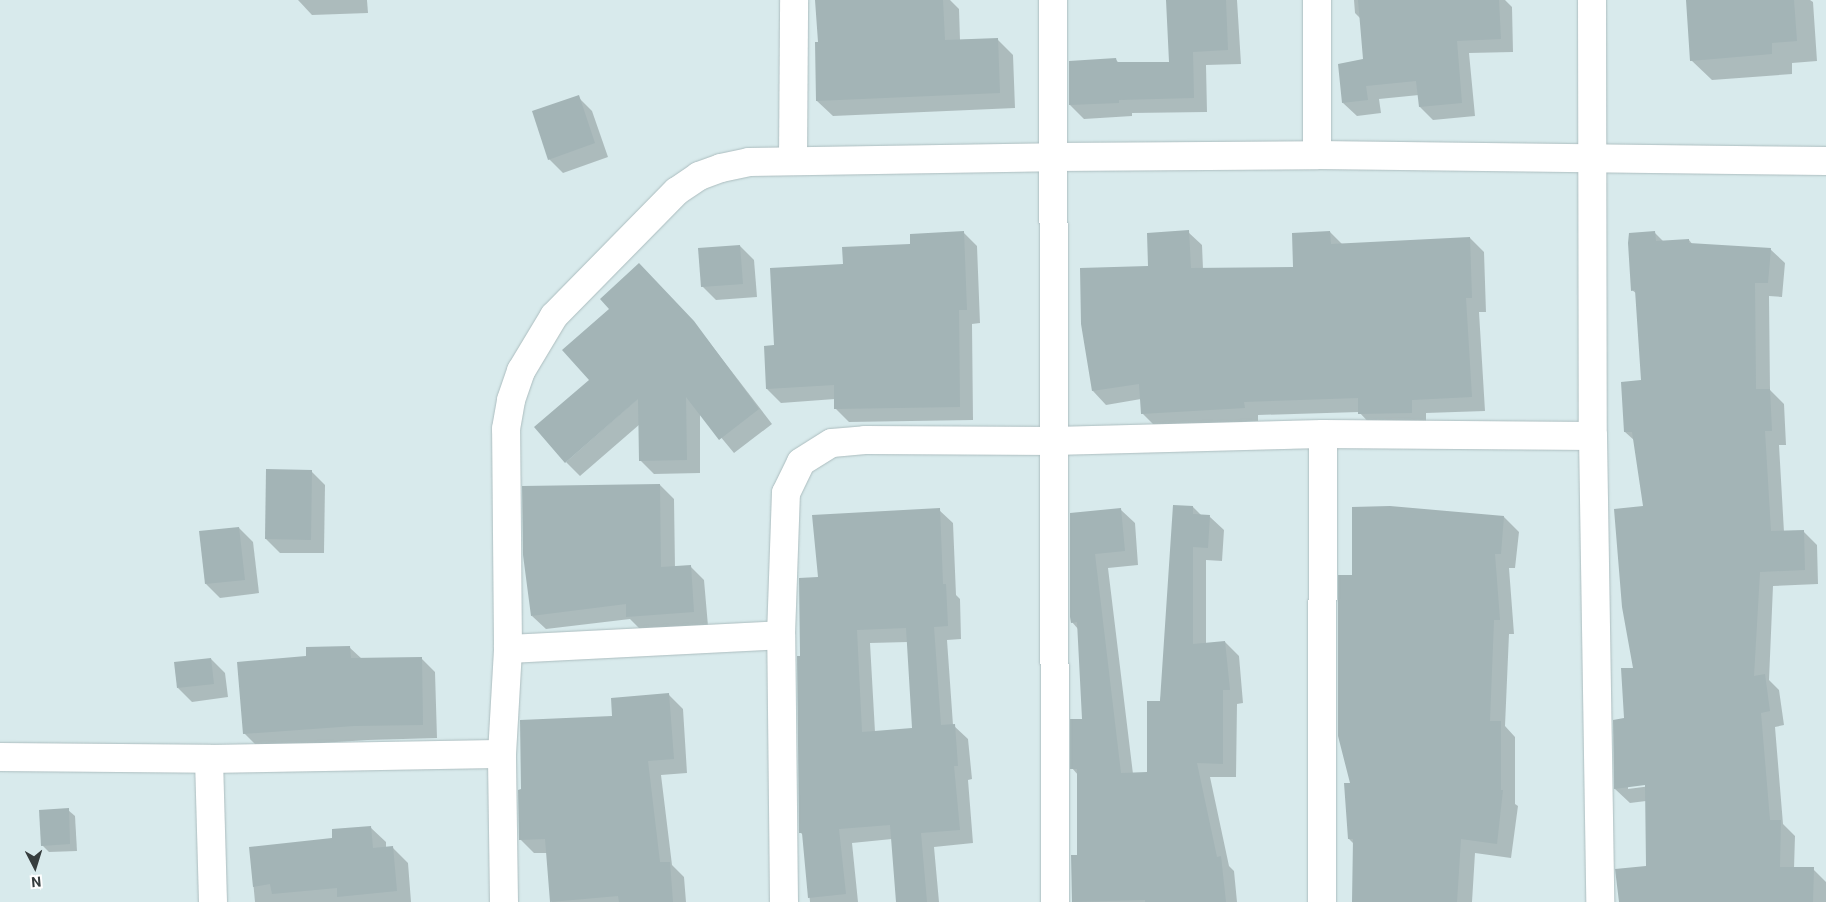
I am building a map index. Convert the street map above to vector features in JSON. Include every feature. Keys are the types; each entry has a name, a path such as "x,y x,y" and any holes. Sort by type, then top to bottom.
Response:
{"street":[{"path":"793,160 794,0"},
{"path":"1053,0 1055,902"},
{"path":"1317,0 1317,155"},
{"path":"1592,0 1593,436 1600,902"},
{"path":"504,902 502,754 508,649 506,429 511,400 521,371 554,316 677,191 699,176 721,168 749,162 793,160 1317,155 1592,160 1826,161"},
{"path":"784,902 781,635 786,493 801,462 832,443 865,440 1054,441 1323,434 1593,436"},
{"path":"1322,902 1323,434"},
{"path":"508,649 781,635"},
{"path":"0,757 209,759 502,754"},
{"path":"209,759 213,902"}],"building":[{"path":"815,0 943,0 945,40 998,38 1000,93 816,101 815,42 818,42"},
{"path":"1166,0 1226,0 1228,50 1193,52 1194,98 1119,100 1119,103 1069,105 1069,61 1116,58 1117,62 1169,62"},
{"path":"1358,0 1499,0 1501,39 1457,41 1462,103 1419,107 1416,81 1366,86 1368,100 1342,103 1338,64 1363,59"},
{"path":"1686,0 1794,0 1797,41 1772,43 1772,54 1690,61"},
{"path":"579,95 595,143 548,160 532,111"},
{"path":"1189,230 1191,268 1293,267 1292,233 1330,231 1331,244 1470,237 1472,298 1466,298 1472,397 1412,400 1412,413 1358,414 1358,398 1244,402 1245,408 1141,414 1139,384 1092,391 1081,324 1080,268 1148,266 1147,233"},
{"path":"964,231 967,310 959,310 960,407 834,409 834,385 766,389 764,346 774,345 770,268 843,264 842,247 910,244 910,234"},
{"path":"1655,231 1656,241 1689,239 1689,243 1771,248 1768,283 1755,283 1756,389 1770,389 1772,431 1765,431 1771,531 1804,530 1805,570 1760,572 1754,676 1765,674 1770,711 1761,713 1770,820 1781,820 1780,867 1814,867 1813,902 1619,902 1615,869 1646,866 1645,785 1614,789 1613,720 1624,718 1621,668 1633,668 1622,607 1614,509 1643,506 1632,432 1624,432 1621,382 1641,380 1635,290 1631,291 1628,243 1629,233"},
{"path":"740,245 743,284 701,287 698,248"},
{"path":"639,263 694,321 759,409 719,440 686,397 687,460 639,461 638,399 565,463 534,427 589,380 562,350 609,309 600,299"},
{"path":"266,469 312,470 311,540 265,539"},
{"path":"660,484 661,567 691,565 694,612 626,617 626,604 531,616 523,555 522,486"},
{"path":"1173,505 1193,506 1193,514 1210,515 1208,548 1193,547 1193,644 1225,641 1230,690 1223,690 1223,764 1197,763 1217,857 1221,856 1226,902 1145,902 1145,900 1072,902 1071,855 1077,855 1077,769 1070,769 1070,719 1082,719 1077,622 1071,623 1070,617 1070,513 1121,508 1125,551 1095,554 1121,773 1147,772 1147,701 1160,701"},
{"path":"1390,506 1504,516 1501,554 1495,554 1500,620 1494,620 1490,721 1501,721 1501,790 1503,790 1497,844 1461,839 1457,902 1352,902 1353,839 1348,839 1344,783 1350,783 1338,736 1338,575 1352,575 1352,507"},
{"path":"940,508 943,584 946,584 948,626 934,627 941,725 955,724 958,766 954,766 960,830 921,833 927,902 896,902 890,825 839,829 846,894 808,898 802,833 799,833 797,656 800,656 799,578 818,577 812,515","holes":["906,628 912,728 862,732 857,630"]},
{"path":"239,527 245,580 205,584 199,531"},
{"path":"350,646 351,658 422,657 423,725 354,726 243,734 237,662 306,656 306,647"},
{"path":"211,658 214,684 177,688 174,662"},
{"path":"669,693 674,759 648,761 660,862 670,862 673,902 619,902 618,896 550,902 545,839 519,840 518,790 521,789 520,720 612,716 611,698"},
{"path":"69,808 70,844 41,846 39,810"},
{"path":"371,826 373,848 393,846 397,891 337,897 337,888 272,894 270,884 253,887 249,847 332,838 332,829"}]}
